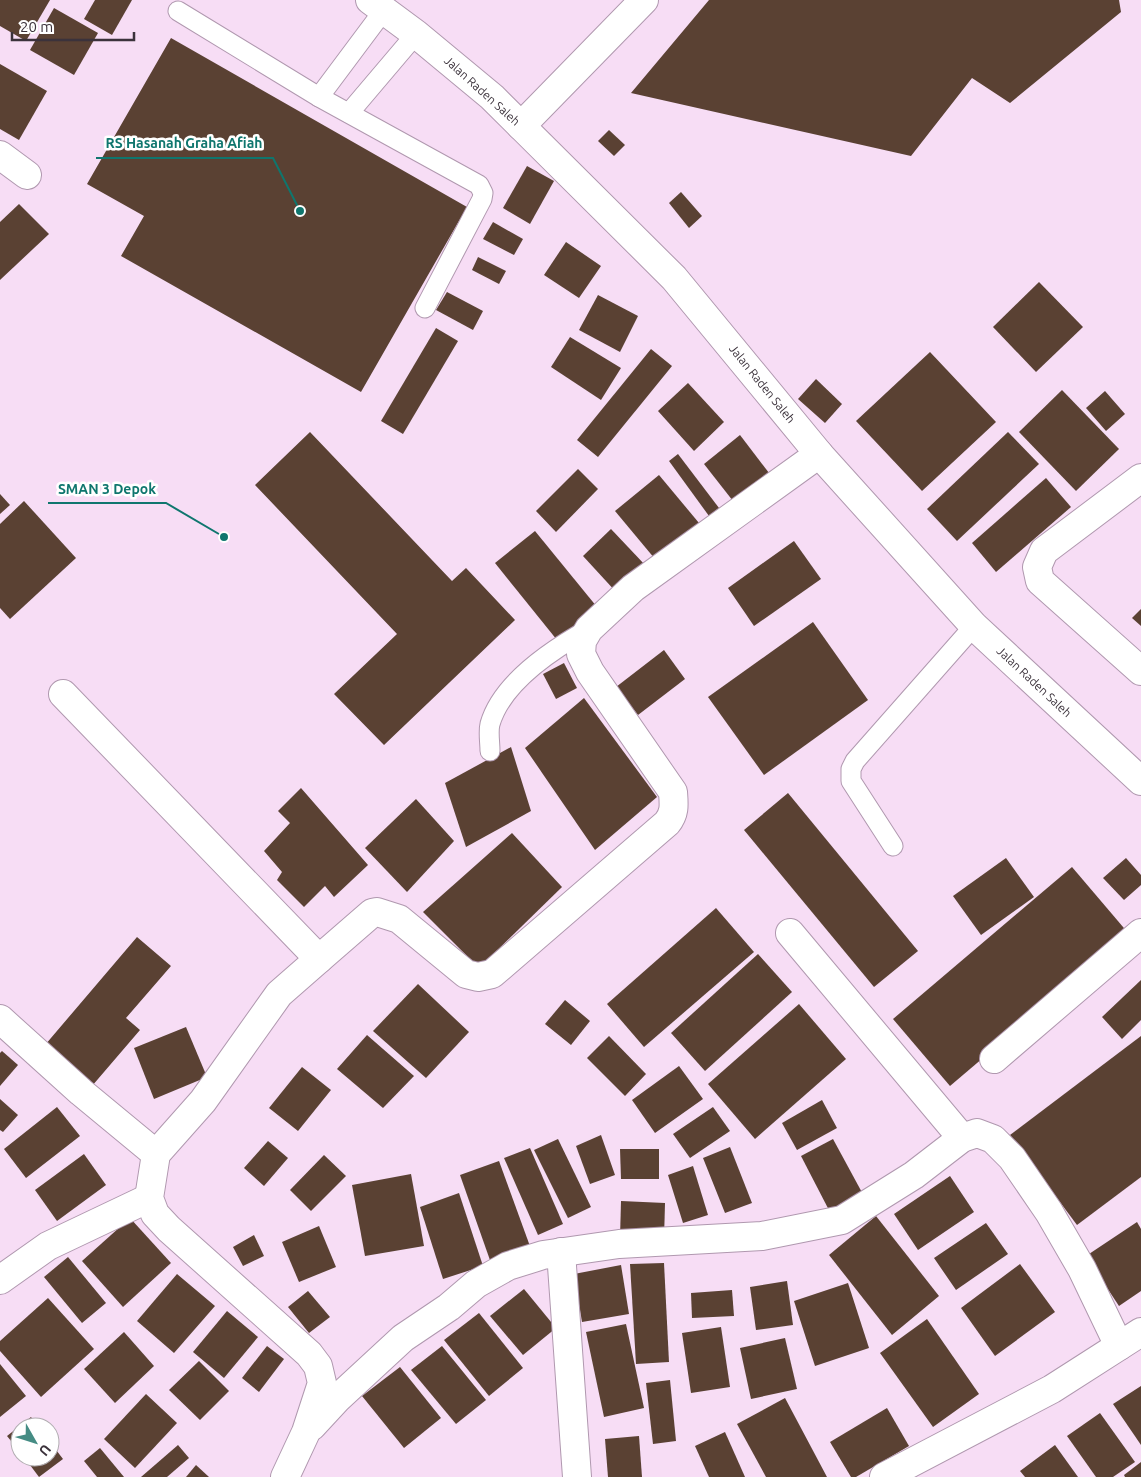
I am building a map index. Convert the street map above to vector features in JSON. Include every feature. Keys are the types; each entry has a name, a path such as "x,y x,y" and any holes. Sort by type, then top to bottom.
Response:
{"street":[{"path":"521,126 644,0"},
{"name":"Jalan Raden Saleh","path":"377,5 416,34 492,97 674,278 819,454 974,626 1141,781"},
{"path":"0,155 28,175"},
{"path":"285,1477 306,1432 322,1383 318,1366 309,1354 155,1214 149,1198 156,1154 203,1101 279,994 372,914 378,912 400,919 466,974 478,977 492,974 667,823 672,816 674,808 673,792 590,672 582,654 582,641 588,629 633,588 819,454"},
{"path":"1141,478 1044,551 1036,567 1040,582 1141,670"},
{"path":"63,694 320,959"},
{"path":"790,933 962,1138"},
{"path":"994,1059 1141,933"},
{"path":"0,1019 81,1092 156,1154"},
{"path":"306,1432 337,1399 403,1338 449,1307 476,1284 508,1266 542,1255 619,1244 762,1236 842,1220 914,1175 962,1138 977,1133 992,1139 1012,1158 1049,1212 1082,1269 1130,1339 1052,1389 884,1477"},
{"path":"0,1280 48,1246 149,1198"},
{"path":"561,1252 577,1477"}],"lane":[{"path":"320,96 377,5"},
{"path":"178,11 349,113 476,182 482,190 482,199 425,308"},
{"path":"349,113 416,34"},
{"path":"893,846 851,781 851,769 855,761 974,626"},
{"path":"490,751 490,725 500,703 521,676 562,643 588,629"}],"building":[{"path":"0,0 50,0 26,41 0,26"},
{"path":"95,0 132,0 112,35 84,19"},
{"path":"709,0 1119,0 1121,12 1010,103 972,78 911,156 631,93"},
{"path":"54,8 98,33 74,75 30,50"},
{"path":"171,38 467,207 361,392 121,256 144,216 87,184"},
{"path":"0,64 47,91 19,140 0,129"},
{"path":"609,130 625,145 614,156 598,141"},
{"path":"527,166 554,181 530,224 503,208"},
{"path":"681,192 702,216 689,228 669,203"},
{"path":"19,204 49,234 0,280 0,222"},
{"path":"493,222 523,239 514,255 483,239"},
{"path":"566,242 601,266 579,298 544,275"},
{"path":"478,257 506,271 499,284 472,270"},
{"path":"1039,282 1083,327 1036,372 993,327"},
{"path":"447,292 483,311 473,330 436,310"},
{"path":"598,295 638,316 620,352 579,330"},
{"path":"436,328 458,341 403,434 381,421"},
{"path":"570,337 621,368 601,400 551,367"},
{"path":"651,349 672,366 598,457 577,440"},
{"path":"930,352 996,422 922,491 856,421"},
{"path":"816,379 842,404 825,423 798,399"},
{"path":"688,383 724,422 694,451 658,411"},
{"path":"1062,390 1119,449 1076,491 1019,432"},
{"path":"1105,391 1125,414 1106,431 1086,408"},
{"path":"310,432 452,581 466,568 515,620 384,745 334,694 397,634 255,485"},
{"path":"1008,432 1039,464 957,541 927,509"},
{"path":"740,435 769,473 733,501 704,464"},
{"path":"678,454 719,508 709,516 669,461"},
{"path":"578,469 598,489 556,532 536,511"},
{"path":"659,475 699,523 655,559 615,511"},
{"path":"1046,478 1071,507 996,572 972,543"},
{"path":"0,494 10,505 0,514"},
{"path":"24,501 76,558 10,619 0,608 0,524"},
{"path":"611,529 646,566 617,593 583,556"},
{"path":"535,531 597,607 557,640 495,563"},
{"path":"794,541 821,579 754,626 728,588"},
{"path":"1141,609 1141,626 1132,618"},
{"path":"813,622 868,700 764,775 708,697"},
{"path":"664,650 685,679 638,715 616,687"},
{"path":"564,663 577,688 556,699 543,674"},
{"path":"584,698 657,797 595,850 525,748"},
{"path":"511,747 531,811 466,847 445,783"},
{"path":"301,788 368,865 334,897 325,886 304,907 277,880 282,872 264,851 290,823 278,811"},
{"path":"788,793 918,951 874,987 744,830"},
{"path":"416,799 454,841 407,892 365,848"},
{"path":"512,833 562,887 479,968 423,912"},
{"path":"1006,858 1034,897 981,935 953,896"},
{"path":"1126,858 1141,875 1141,885 1124,900 1103,878"},
{"path":"1072,867 1129,934 950,1086 893,1019"},
{"path":"716,908 754,952 644,1047 607,1004"},
{"path":"137,937 171,966 126,1018 140,1030 92,1086 45,1045"},
{"path":"758,954 792,992 705,1071 671,1033"},
{"path":"1141,980 1141,1020 1122,1039 1102,1017"},
{"path":"418,984 469,1032 426,1078 373,1031"},
{"path":"565,1000 590,1021 571,1045 545,1024"},
{"path":"799,1004 846,1059 755,1139 708,1084"},
{"path":"186,1027 207,1077 154,1099 134,1048"},
{"path":"367,1035 414,1076 383,1108 337,1069"},
{"path":"609,1036 646,1074 625,1096 587,1058"},
{"path":"1141,1036 1141,1177 1077,1225 1010,1135"},
{"path":"2,1051 18,1065 0,1086 0,1053"},
{"path":"679,1066 703,1099 655,1133 632,1100"},
{"path":"302,1067 331,1090 298,1131 269,1108"},
{"path":"0,1099 18,1115 3,1132 0,1130"},
{"path":"822,1100 837,1128 797,1150 782,1123"},
{"path":"57,1107 80,1136 26,1178 4,1149"},
{"path":"713,1107 730,1131 690,1158 673,1134"},
{"path":"601,1135 615,1175 590,1184 576,1146"},
{"path":"558,1139 591,1207 568,1218 534,1150"},
{"path":"833,1139 865,1198 832,1216 801,1156"},
{"path":"268,1141 288,1158 264,1186 244,1168"},
{"path":"730,1147 752,1203 725,1213 703,1158"},
{"path":"530,1148 563,1224 538,1235 504,1158"},
{"path":"620,1149 659,1149 659,1179 621,1179"},
{"path":"84,1154 106,1185 57,1221 35,1190"},
{"path":"324,1155 346,1176 311,1211 290,1190"},
{"path":"499,1161 531,1249 491,1263 460,1175"},
{"path":"693,1166 708,1215 683,1223 668,1175"},
{"path":"411,1174 424,1246 365,1256 352,1185"},
{"path":"950,1176 974,1212 918,1250 894,1214"},
{"path":"459,1193 483,1266 443,1279 420,1207"},
{"path":"621,1201 665,1203 664,1240 620,1238"},
{"path":"876,1216 939,1296 892,1335 829,1255"},
{"path":"130,1218 171,1263 123,1307 82,1261"},
{"path":"1137,1222 1141,1229 1141,1291 1119,1306 1086,1256"},
{"path":"986,1223 1008,1254 956,1290 934,1258"},
{"path":"319,1226 336,1267 299,1282 282,1242"},
{"path":"254,1235 264,1256 243,1266 233,1247"},
{"path":"68,1257 106,1303 82,1323 44,1277"},
{"path":"664,1263 669,1362 636,1364 630,1264"},
{"path":"1020,1264 1055,1312 995,1356 961,1308"},
{"path":"621,1265 629,1314 582,1322 574,1274"},
{"path":"177,1274 215,1306 174,1353 137,1321"},
{"path":"787,1281 793,1325 756,1330 750,1287"},
{"path":"848,1283 869,1348 815,1366 794,1301"},
{"path":"524,1289 556,1328 523,1355 490,1316"},
{"path":"732,1290 734,1316 692,1318 691,1293"},
{"path":"308,1291 330,1317 309,1333 288,1307"},
{"path":"48,1298 94,1349 41,1397 0,1351 0,1341"},
{"path":"227,1311 258,1337 224,1378 193,1352"},
{"path":"479,1313 523,1368 489,1396 444,1340"},
{"path":"927,1319 979,1394 933,1427 880,1353"},
{"path":"626,1324 644,1408 604,1417 586,1332"},
{"path":"721,1327 730,1387 691,1393 682,1333"},
{"path":"124,1332 154,1366 115,1403 84,1369"},
{"path":"785,1338 797,1389 751,1399 740,1348"},
{"path":"267,1346 284,1359 259,1392 242,1378"},
{"path":"442,1346 486,1400 456,1424 411,1370"},
{"path":"199,1361 229,1391 200,1420 169,1390"},
{"path":"0,1364 26,1396 0,1417"},
{"path":"400,1367 441,1418 404,1448 362,1396"},
{"path":"670,1380 676,1441 653,1444 646,1383"},
{"path":"1141,1386 1141,1445 1113,1404"},
{"path":"146,1394 177,1423 135,1468 104,1439"},
{"path":"785,1398 827,1477 766,1477 737,1424"},
{"path":"887,1408 909,1446 856,1477 851,1477 830,1442"},
{"path":"1100,1413 1135,1462 1113,1477 1096,1477 1067,1436"},
{"path":"725,1432 745,1477 709,1477 695,1446"},
{"path":"639,1436 642,1477 608,1477 605,1439"},
{"path":"178,1445 189,1458 167,1477 141,1477"},
{"path":"1055,1445 1078,1477 1025,1477 1020,1471"},
{"path":"100,1448 124,1477 97,1477 84,1461"},
{"path":"1141,1462 1141,1477 1125,1477 1124,1475"},
{"path":"196,1465 209,1477 186,1477"},
{"path":"32,1467 52,1467 39,1477"}],"place":[{"name":"RS Hasanah Graha Afiah","path":"300,211"},
{"name":"SMAN 3 Depok","path":"224,537"}]}
